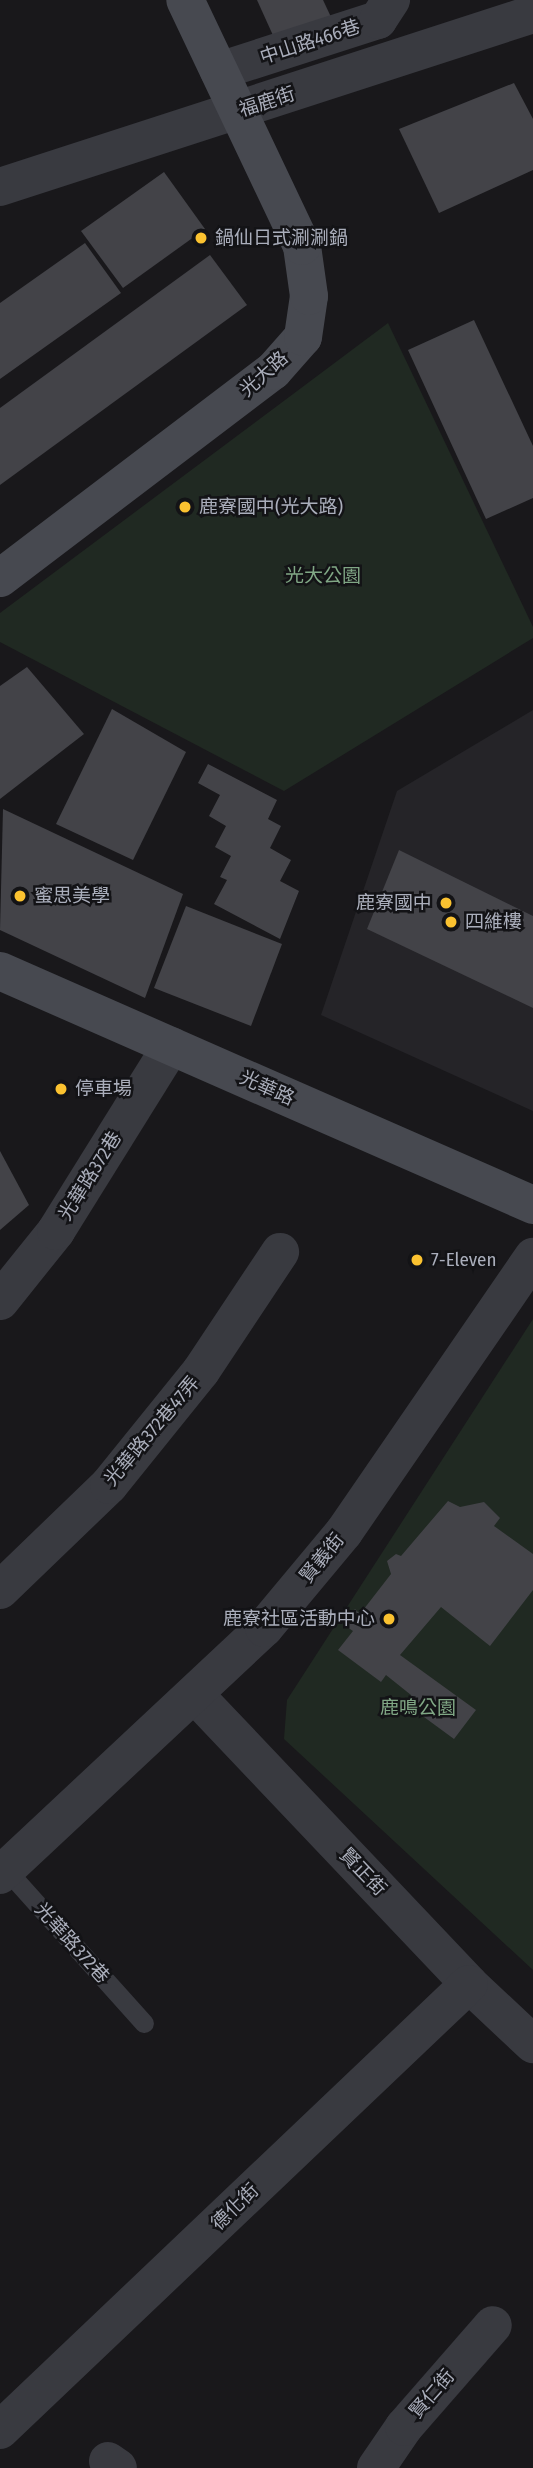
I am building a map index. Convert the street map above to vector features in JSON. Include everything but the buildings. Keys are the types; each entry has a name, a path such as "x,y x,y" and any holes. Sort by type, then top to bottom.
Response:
{"street":[{"name":"光大路","path":"0,578 273,371 303,337 309,296 302,246 185,0"},
{"name":"中山路466巷","path":"219,71 377,20 391,0"},
{"name":"福鹿街","path":"0,187 533,14"},
{"name":"光華路","path":"0,971 533,1205"},
{"name":"光華路372巷","path":"0,1301 55,1231 172,1046"},
{"name":"光華路372巷47弄","path":"0,1590 108,1485 201,1371 280,1252"},
{"name":"賢義街","path":"2,1869 196,1696 264,1628 344,1531 533,1257"},
{"name":"賢正街","path":"196,1696 469,1984 533,2044"},
{"name":"德化街","path":"0,2430 469,1984"},
{"name":"賢仁街","path":"376,2468 404,2427 493,2325"}],"lane":[{"name":"光華路372巷","path":"2,1869 144,2024"}],"shaded area":[{"name":"鹿寮國中","path":"533,710 533,1111 321,1015 397,791"}],"green space":[{"name":"光大公園","path":"388,323 533,627 533,638 284,791 0,642 0,613"},
{"name":"鹿鳴公園","path":"533,1319 533,1970 284,1739 287,1700"}],"place":[{"name":"鍋仙日式涮涮鍋","path":"201,238"},
{"name":"鹿寮國中(光大路)","path":"185,507"},
{"name":"蜜思美學","path":"20,896"},
{"name":"鹿寮國中","path":"446,903"},
{"name":"四維樓","path":"451,922"},
{"name":"停車場","path":"61,1089"},
{"name":"7-Eleven","path":"417,1260"},
{"name":"鹿寮社區活動中心","path":"389,1619"}]}
